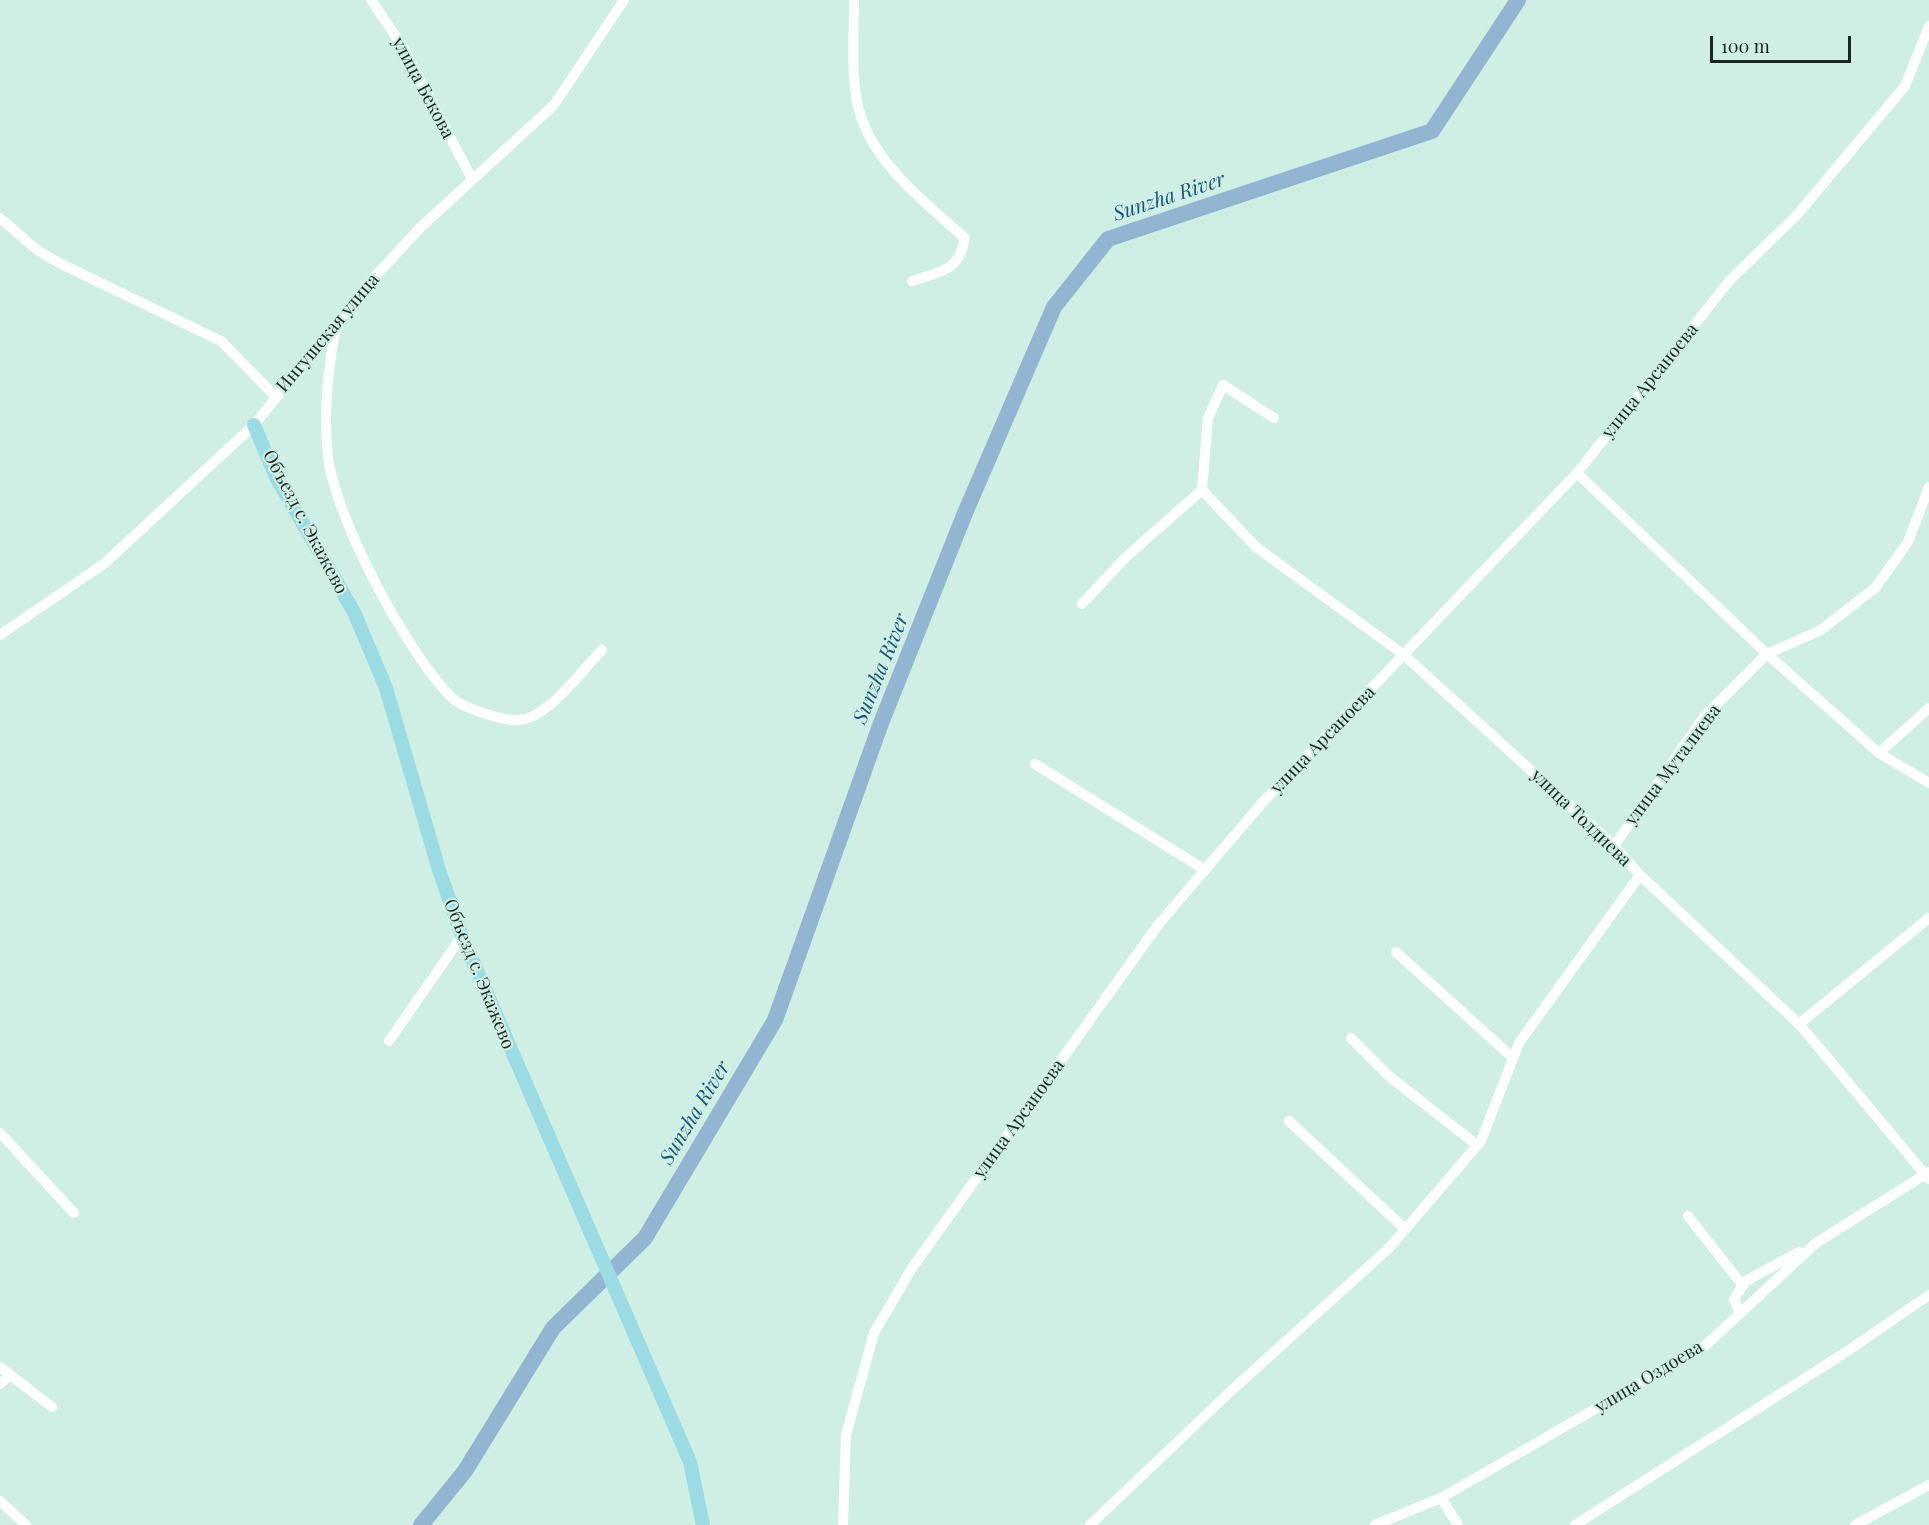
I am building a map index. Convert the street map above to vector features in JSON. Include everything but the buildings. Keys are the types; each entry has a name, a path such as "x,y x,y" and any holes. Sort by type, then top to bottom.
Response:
{"main road":[{"name":"Объезд с. Экажево","path":"254,425 276,477 354,612 386,688 439,870 462,936 690,1462 704,1525"}],"street":[{"name":"улица Бекова","path":"371,0 403,47 472,179"},
{"name":"Ингушская улица","path":"2,632 105,563 254,425 275,396 337,322 422,226 554,105 624,0"},
{"path":"854,0 857,103 878,153 917,195 965,238 962,255 953,267 912,281"},
{"name":"улица Арсаноева","path":"843,1525 846,1435 874,1332 912,1268 1158,925 1262,803 1576,473 1730,280 1797,215 1905,86 1929,26"},
{"path":"0,218 17,235"},
{"path":"0,226 58,263 221,341 275,396"},
{"path":"337,322 327,369 328,457 339,499 369,570 422,662 454,700 502,720 522,720 543,712 602,650"},
{"path":"1082,604 1126,557 1202,490 1208,418 1223,385 1274,418"},
{"path":"1576,473 1767,654 1878,753 1929,783"},
{"name":"улица Муталиева","path":"1614,846 1703,718 1767,654 1821,630 1875,588 1908,542 1929,487"},
{"name":"улица Толдиева","path":"1202,490 1256,547 1404,655 1614,846 1640,875 1799,1024 1928,1175"},
{"path":"1878,753 1929,708"},
{"path":"1035,764 1205,870"},
{"path":"1090,1525 1231,1391 1389,1248 1477,1145 1519,1043 1640,875"},
{"path":"1799,1024 1929,918"},
{"path":"389,1041 462,936"},
{"path":"1396,952 1513,1058"},
{"path":"1351,1038 1390,1077 1477,1145"},
{"path":"1289,1121 1405,1229"},
{"path":"0,1133 74,1213"},
{"name":"улица Оздоева","path":"1375,1525 1442,1498 1706,1345 1815,1243 1928,1175"},
{"path":"1689,1216 1743,1286"},
{"path":"1740,1313 1734,1299 1746,1281 1815,1243"},
{"path":"1575,1525 1846,1352 1929,1294"},
{"path":"0,1367 52,1407"},
{"path":"0,1384 10,1374"},
{"path":"1855,1525 1929,1485"},
{"path":"1442,1498 1458,1525"},
{"path":"0,1502 26,1525"}],"waterway":[{"name":"Sunzha River","path":"421,1525 465,1471 553,1328 645,1238 775,1020 881,723 965,513 1054,307 1108,239 1432,131 1518,0"}]}
